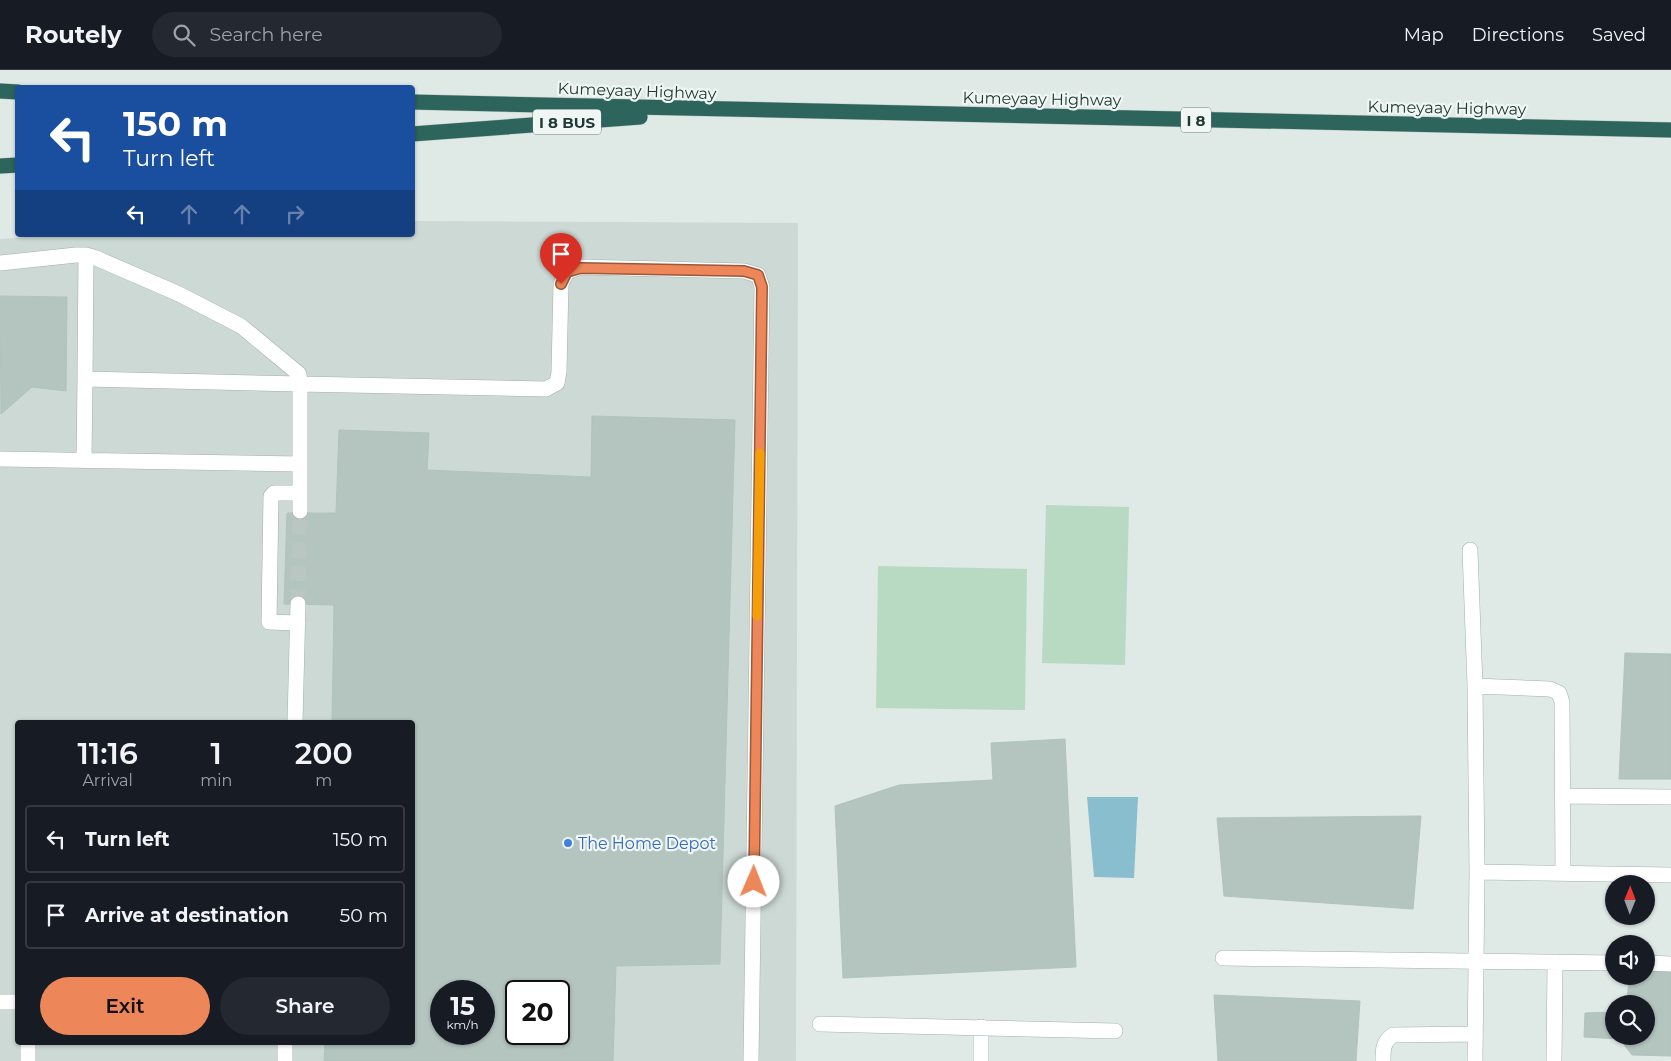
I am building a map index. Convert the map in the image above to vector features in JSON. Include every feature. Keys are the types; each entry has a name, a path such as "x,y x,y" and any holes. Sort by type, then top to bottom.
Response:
{"highway":[{"path":"0,91 15,92"},
{"name":"Kumeyaay Highway","path":"415,102 1671,130"},
{"name":"I 8 BUS","path":"415,134 722,110"},
{"path":"0,166 15,164"}],"street":[{"path":"0,263 86,255 179,294 241,326 299,374 300,512"},
{"path":"84,460 86,255"},
{"path":"85,379 546,389 557,383 559,372 561,284 567,272 581,268 590,268 744,271 758,275 762,287 751,1061"},
{"path":"0,459 300,464"},
{"path":"298,623 269,622 269,541 271,496 274,493 280,492 300,493"},
{"path":"1470,550 1475,686 1477,872 1475,1061"},
{"path":"294,720 298,604"},
{"path":"1475,686 1550,688 1559,693 1562,702 1564,873"},
{"path":"1563,796 1671,797"},
{"path":"1477,872 1671,875"},
{"path":"1223,958 1605,963"},
{"path":"1554,1061 1555,962"},
{"path":"1655,963 1671,964"},
{"path":"0,1002 15,1002"},
{"path":"820,1024 1115,1032"},
{"path":"980,1061 981,1027"},
{"path":"1383,1061 1383,1049 1386,1040 1393,1034 1474,1034"},
{"path":"28,1045 28,1061"},
{"path":"285,1045 285,1061"}],"shaded area":[{"path":"415,221 798,223 796,1061 0,1061 0,239 28,237 415,237"}],"green space":[{"path":"1046,505 1129,507 1125,665 1042,663"},
{"path":"878,566 1027,569 1025,710 876,708"}],"water":[{"path":"1087,797 1138,797 1134,878 1094,877"}],"building":[{"path":"0,296 67,297 66,391 32,387 1,414"},
{"name":"The Home Depot","path":"592,416 735,420 720,964 616,966 613,1061 324,1061 325,1045 415,1045 415,720 332,720 334,605 284,604 287,513 336,513 339,430 429,433 427,470 591,477"},
{"path":"1625,653 1671,654 1671,779 1619,779"},
{"path":"1065,739 1076,967 843,978 835,806 899,785 993,780 991,743"},
{"path":"1421,816 1413,909 1224,896 1217,818"},
{"path":"1655,968 1671,969 1671,1056 1632,1055 1624,1045 1655,1045 1655,995 1627,995 1629,985 1655,985"},
{"path":"1214,995 1360,1001 1356,1061 1218,1061"},
{"path":"1605,1012 1605,1038 1584,1037 1585,1013"}],"tunnel":[{"path":"298,604 300,511"}],"slow traffic":[{"path":"757,616 760,453"}],"place":[{"name":"The Home Depot","path":"568,843"}],"route":[{"path":"561,284 567,272 581,268 744,271 758,275 762,287 754,882"}]}
